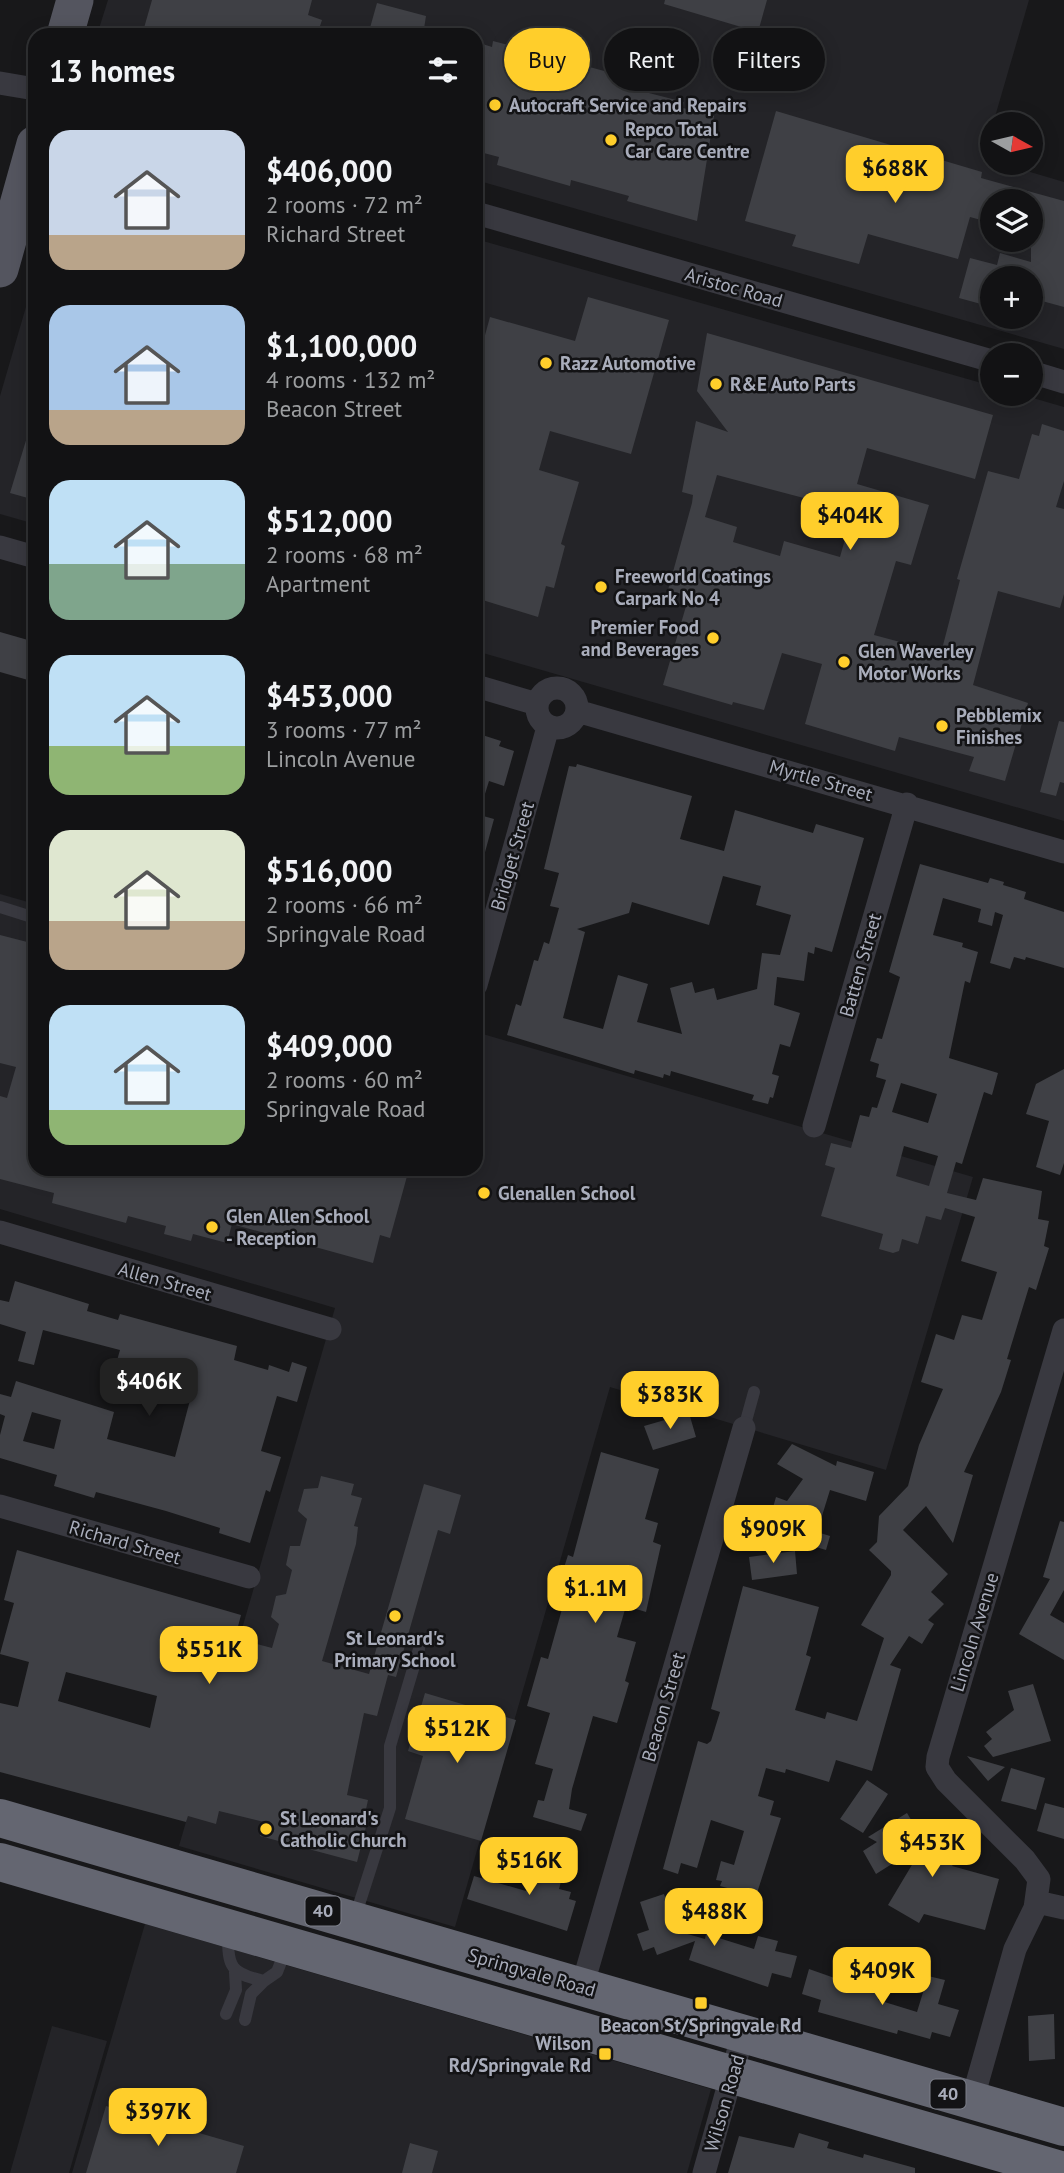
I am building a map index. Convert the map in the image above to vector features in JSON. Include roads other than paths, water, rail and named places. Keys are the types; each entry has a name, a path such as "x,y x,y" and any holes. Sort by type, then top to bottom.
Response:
{"highway":[{"name":"Springvale Road","path":"0,1818 1064,2127"},
{"path":"61,1879 64,1836"},
{"name":"40","path":"0,1862 732,2075 1039,2168"}],"main road":[{"path":"67,28 75,0"},
{"path":"0,270 28,169"}],"street":[{"path":"0,83 28,88"},
{"name":"Aristoc Road","path":"483,215 980,358"},
{"path":"1043,376 1064,382"},
{"path":"0,547 28,555"},
{"path":"483,688 537,704"},
{"path":"561,688 573,695 578,712 571,724 565,727 548,727 538,717 537,704 545,692 561,688"},
{"name":"Myrtle Street","path":"578,712 907,804 1064,852"},
{"name":"Bridget Street","path":"483,960 548,727"},
{"name":"Batten Street","path":"814,1126 907,804"},
{"name":"Allen Street","path":"0,1232 330,1329"},
{"name":"Lincoln Avenue","path":"1037,1902 1039,1880 1032,1868 957,1794 937,1767 945,1731 1064,1331"},
{"name":"Beacon Street","path":"582,1987 744,1428"},
{"name":"Richard Street","path":"0,1506 250,1577"},
{"path":"972,2101 1015,1949 1037,1902 1064,1908"},
{"name":"Wilson Road","path":"704,2173 743,2034"}],"lane":[{"path":"0,907 28,916"},
{"path":"744,1428 754,1392"},
{"path":"354,1920 390,1808 390,1746 419,1650"},
{"path":"226,2014 236,1990 235,1972 228,1959 228,1928"},
{"path":"245,2020 251,1994 277,1972 288,1945"},
{"path":"235,1972 264,1982"}],"place":[{"name":"Autocraft Service and Repairs","path":"495,105"},
{"name":"Repco Total Car Care Centre","path":"611,140"},
{"name":"Razz Automotive","path":"546,363"},
{"name":"R&E Auto Parts","path":"716,384"},
{"name":"Freeworld Coatings Carpark No 4","path":"601,587"},
{"name":"Premier Food and Beverages","path":"713,638"},
{"name":"Glen Waverley Motor Works","path":"844,662"},
{"name":"Pebblemix Finishes","path":"942,726"},
{"name":"Glenallen School","path":"484,1193"},
{"name":"Glen Allen School - Reception","path":"212,1227"},
{"name":"St Leonard's Primary School","path":"395,1616"},
{"name":"St Leonard's Catholic Church","path":"266,1829"},
{"name":"Beacon St/Springvale Rd","path":"701,2003"},
{"name":"Wilson Rd/Springvale Rd","path":"605,2054"}]}
